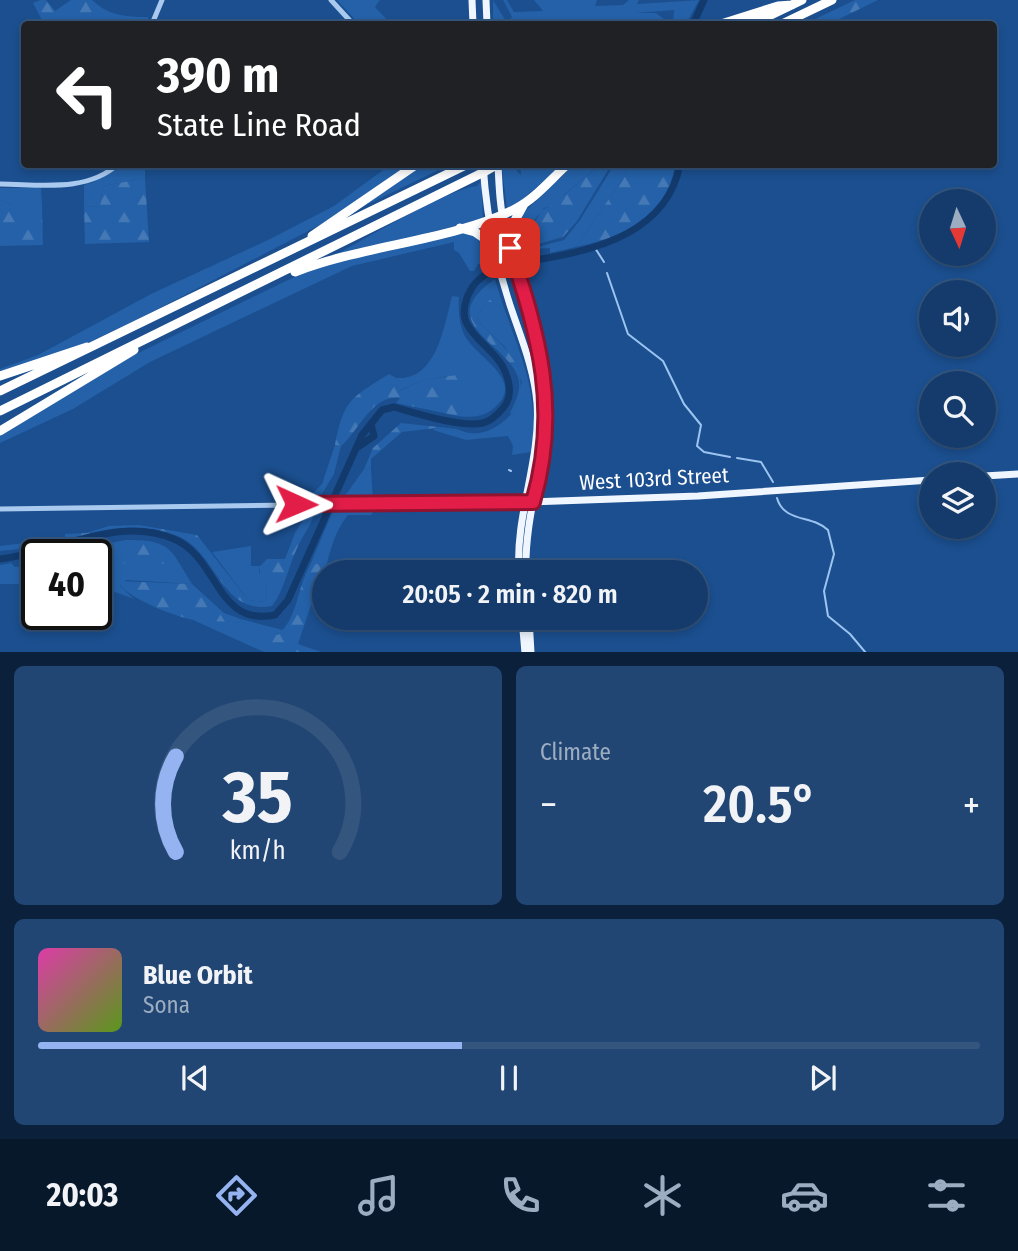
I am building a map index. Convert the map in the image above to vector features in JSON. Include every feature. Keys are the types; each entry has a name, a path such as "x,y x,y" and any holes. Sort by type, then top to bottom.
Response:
{"highway":[{"path":"758,21 802,0"},
{"path":"788,21 832,0"},
{"path":"731,21 778,6 792,5"},
{"path":"309,241 313,233 411,168"},
{"path":"0,391 460,168"},
{"path":"0,411 490,168"},
{"path":"277,275 284,277 322,262 488,220 524,203 563,168"},
{"path":"510,248 514,222 524,203"},
{"path":"459,228 475,233 495,249"},
{"path":"0,431 133,352 136,345"},
{"path":"0,376 81,348 95,347"}],"main road":[{"path":"472,0 472,21"},
{"path":"485,0 488,21"},
{"path":"483,168 488,220 510,305 529,359 537,403 526,560"},
{"path":"498,168 502,214 544,372 547,403 542,464 520,534 519,560"},
{"path":"996,475 1018,474"},
{"name":"West 103rd Street","path":"529,502 698,496 919,481"},
{"path":"523,630 525,652"},
{"path":"530,630 531,652"}],"street":[{"path":"153,21 162,0"},
{"path":"331,0 350,21"},
{"path":"0,184 79,183 97,178 112,168"},
{"name":"West 103rd Street","path":"0,509 529,502"}],"green space":[{"path":"46,0 55,11 71,0 92,0 118,14 148,17 147,21 42,21 33,3"},
{"path":"337,0 380,0 375,7 388,21 356,21"},
{"path":"493,0 506,21 493,21"},
{"path":"503,0 507,0 514,12 543,11 534,0 597,0 595,6 623,5 629,0 639,0 637,4 699,0 688,21 673,21 674,10 636,13 656,13 666,21 509,21 512,17"},
{"path":"855,0 878,0 835,21 811,21"},
{"path":"118,168 145,168 145,178 103,186 100,206 84,207 84,185"},
{"path":"386,168 407,168 339,215 156,310 59,357 0,373 0,369 38,355 151,294 334,206"},
{"path":"417,168 443,168 362,207"},
{"path":"514,168 521,175 520,168 559,168 516,205 507,208 502,170"},
{"path":"571,168 596,168 549,207 544,208 521,237 516,248 517,219"},
{"path":"596,168 609,168 577,221 563,237 517,250 541,210 549,207 554,199 564,195"},
{"path":"612,168 630,168 576,247 550,253 550,248 534,249 533,254 519,257 518,252 564,240 580,220"},
{"path":"630,168 674,168 662,199 640,222 610,238 576,247"},
{"path":"145,178 149,242 85,244 84,207 100,206 103,186"},
{"path":"481,181 483,219 333,256 427,205 477,186"},
{"path":"0,188 41,188 42,206 14,206 0,199"},
{"path":"0,199 14,206 42,206 43,245 0,246"},
{"path":"467,232 483,245 490,262 478,264 474,271 470,271 459,253 454,250 454,242 352,266 150,362 73,409 0,443 0,435 124,360 288,280 327,264"},
{"path":"495,279 500,296 493,302 487,302 477,315 478,321 507,351 519,373 521,385 519,399 512,414 510,413 519,391 518,377 511,364 478,331 471,320 470,308 477,294"},
{"path":"452,296 459,297 459,316 464,334 502,378 505,388 503,398 494,408 477,416 458,416 463,410 456,375 423,380 398,391 396,378 410,377 421,371 430,361 442,336"},
{"path":"500,296 526,371 533,409 531,452 512,455 513,446 508,436 466,440 433,430 457,429 479,433 500,424 514,410 522,382 505,347 478,321 477,315 487,302"},
{"path":"389,374 396,378 399,391 423,380 456,375 464,383 463,410 458,416 396,403 400,398 390,398 374,407 341,446 335,445 342,418 351,401"},
{"path":"401,423 457,429 436,428 402,432 371,459 371,468 364,469 373,448"},
{"path":"335,445 341,446 334,474 319,499 306,500 322,484"},
{"path":"371,468 373,501 342,500 364,469"},
{"path":"311,507 315,508 313,519 297,548 272,606 255,606 241,601 230,592 201,553 189,542 175,535 135,529 77,539 57,539 65,538 65,534 87,533 109,526 139,525 197,535 248,600 266,602 267,583 260,580 260,566 267,559 285,559 295,533"},
{"path":"334,508 373,512 371,515 348,515 337,532 328,560 312,560"},
{"path":"149,541 168,549 178,561 174,564 112,563 112,543"},
{"path":"21,543 21,549 0,551 0,546"},
{"path":"251,546 251,566 260,566 259,572 267,583 266,602 248,600 212,552"},
{"path":"178,561 192,584 126,580 120,586 134,599 112,591 112,562 173,564"},
{"path":"11,563 15,567 21,566 21,584 0,584 0,565"},
{"path":"310,565 312,602 298,644 321,652 289,652 263,642 257,636 259,631 278,635 290,620"},
{"path":"118,581 192,584 224,613 241,619 239,623 195,620 176,615 140,600"},
{"path":"211,619 239,623 241,619 283,630 278,635 289,652 264,652 193,620"}],"waterway":[{"path":"694,21 704,0"},
{"path":"0,559 109,533 153,533 174,539 189,548 219,589 241,611 256,616 275,615 288,600 362,435 382,410 394,407 438,419 474,424 489,421 504,407 509,392 505,372 495,355 474,334 464,313 465,303 479,279 504,266 585,250 627,233 646,221 661,206 673,187 679,168"},
{"path":"595,248 604,262"},
{"path":"607,273 628,334 663,361 684,404 701,425 697,446 704,452 730,457"},
{"path":"358,447 374,436 371,424"},
{"path":"737,458 761,462 773,482"},
{"path":"777,498 781,506 792,515 815,522 828,530 834,554 824,591 828,616 850,634 865,652"}],"route":[{"path":"296,504 533,502 545,447 547,403 538,342 510,248"}]}
